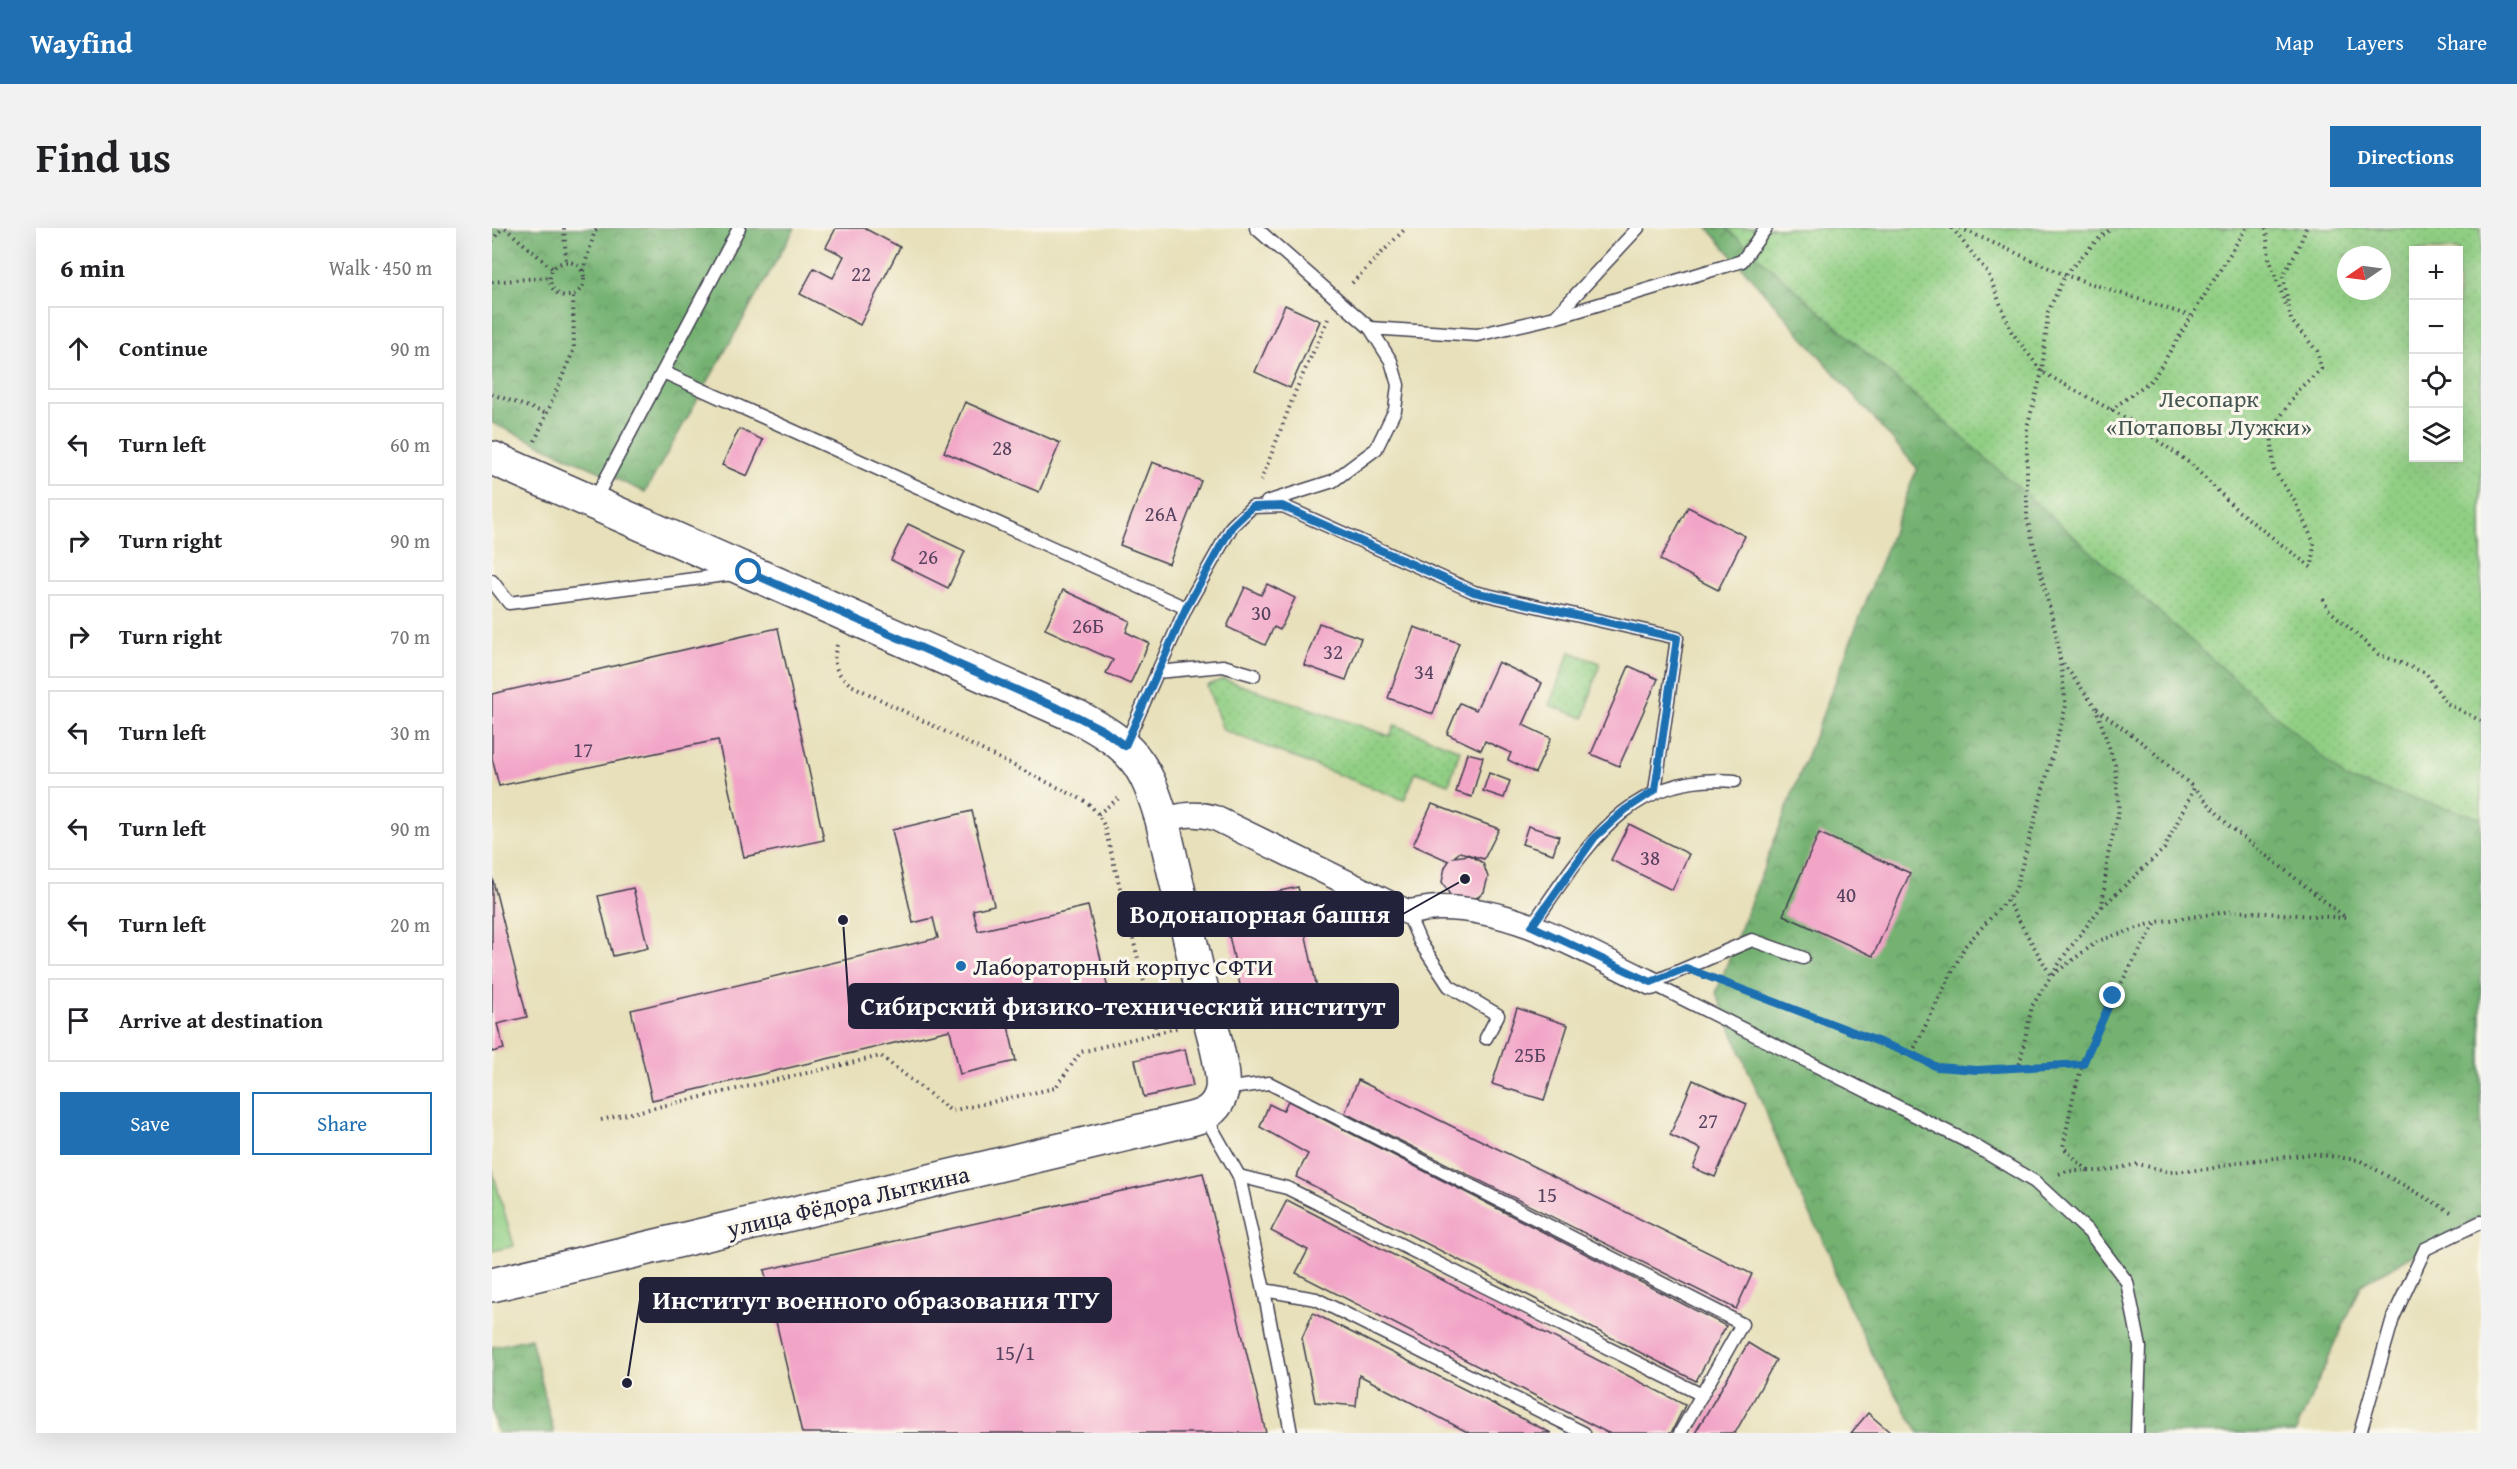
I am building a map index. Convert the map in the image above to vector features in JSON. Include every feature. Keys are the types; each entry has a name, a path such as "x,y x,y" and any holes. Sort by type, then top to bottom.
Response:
{"street":[{"path":"492,458 1078,717 1103,730 1125,746 1141,764 1153,789 1162,820 1221,1072 1213,1102"},
{"path":"1162,820 1200,813 1215,818 1407,912 1437,908 1465,909 1497,915 1532,926 1651,982"},
{"name":"улица Фёдора Лыткина","path":"492,1285 1213,1102"}],"lane":[{"path":"593,504 739,228"},
{"path":"1125,746 1186,608 1232,526 1252,507 1333,481 1376,449 1395,410 1398,385 1391,361 1370,328 1256,228"},
{"path":"1555,317 1638,228"},
{"path":"1370,328 1477,335 1555,317 1742,261 1766,228"},
{"path":"663,372 1186,608"},
{"path":"1252,507 1282,506 1474,592 1677,638 1655,790"},
{"path":"492,580 509,603 749,572"},
{"path":"1157,672 1223,666 1254,675"},
{"path":"1532,926 1595,837 1625,810 1655,790 1714,779 1735,781"},
{"path":"1407,912 1420,942 1449,986 1498,1015 1486,1038"},
{"path":"1651,982 1752,940 1803,958"},
{"path":"1651,982 1970,1143 2035,1182 2090,1233 2127,1282 2140,1347 2137,1433"},
{"path":"1291,1433 1264,1290 1239,1176 1213,1102 1269,1083 1742,1323 1680,1433"},
{"path":"1239,1176 1287,1188 1701,1395"},
{"path":"2360,1433 2392,1318 2425,1249 2481,1222"},
{"path":"1264,1290 1316,1299 1584,1433"}],"path":[{"path":"492,242 504,228 553,269"},
{"path":"564,228 566,262"},
{"path":"582,272 574,263 558,264 550,277 552,288 567,296 573,295 584,283 582,272 595,231 600,228"},
{"path":"1252,507 1296,390 1336,300 1406,228"},
{"path":"1952,228 1988,273 2011,331 2042,372 2126,418 2192,464 2238,511 2312,568 2314,543 2295,502 2274,470 2271,432 2297,391 2320,369 2317,351 2291,320 2269,258 2266,228"},
{"path":"1960,228 2065,275 2190,316"},
{"path":"1911,1054 1965,946 2015,891 2066,706 2060,658 2026,518 2027,427 2042,372 2048,312 2065,275 2096,241 2112,228"},
{"path":"2111,410 2152,379 2246,228"},
{"path":"2291,320 2283,276 2299,247 2306,228"},
{"path":"492,282 550,277"},
{"path":"521,471 548,414 574,349 573,295"},
{"path":"492,394 548,414"},
{"path":"2323,599 2328,609 2378,654 2426,673 2446,702 2481,720"},
{"path":"851,617 836,648 834,664 837,673 851,685 1087,802 1098,814 1104,825 1157,1033"},
{"path":"2060,658 2096,708 2115,765 2119,810 2108,855 2102,906"},
{"path":"2051,976 2098,941 2156,922 2233,911 2346,918 2230,827 2194,788 2144,744 2096,708"},
{"path":"2019,1067 2031,1006 2102,906 2164,849 2194,788"},
{"path":"2007,900 2051,976"},
{"path":"2088,1171 2063,1147 2083,1064 2113,996 2156,922"},
{"path":"1686,968 1911,1054 1937,1067 1977,1070 2083,1064"},
{"path":"601,1120 881,1056 951,1111 1055,1088 1081,1052 1209,1020"},
{"path":"2035,1182 2067,1171 2104,1171 2138,1164 2170,1172 2209,1169 2239,1162 2313,1154 2359,1160 2457,1216 2464,1229"}],"green space":[{"path":"492,228 795,228 645,492 492,423"},
{"path":"1708,228 2481,228 2481,1216 2362,1284 2295,1433 1919,1433 1873,1355 1837,1281 1830,1255 1795,1183 1716,993 1917,468"},
{"name":"Лесопарк «Потаповы Лужки»","path":"1726,228 2481,228 2481,818 2347,779"},
{"path":"1570,652 1600,663 1584,718 1549,705"},
{"path":"1223,679 1390,736 1395,725 1460,750 1449,784 1416,772 1404,800 1223,730 1207,686"},
{"path":"492,1169 514,1246 492,1251"},
{"path":"531,1338 554,1433 497,1433 492,1410 492,1347"}],"building":[{"path":"836,228 864,228 900,247 860,325 800,294 814,268 833,278 844,256 826,247"},
{"path":"1285,305 1320,321 1290,388 1255,372"},
{"path":"965,402 1060,443 1039,492 944,452"},
{"path":"739,429 763,440 747,476 722,465"},
{"path":"1152,462 1201,481 1169,564 1120,545"},
{"path":"1688,507 1745,536 1718,590 1660,560"},
{"path":"908,524 965,551 948,588 891,560"},
{"path":"1267,584 1295,598 1280,630 1274,627 1265,645 1227,627 1245,587 1261,595"},
{"path":"1063,590 1130,621 1126,632 1149,643 1130,684 1106,673 1113,660 1045,629"},
{"path":"1319,623 1361,638 1346,680 1304,665"},
{"path":"1414,627 1459,643 1433,714 1388,698"},
{"path":"778,628 824,840 744,857 718,740 499,786 492,758 492,694"},
{"path":"1498,662 1542,683 1523,725 1551,738 1535,773 1508,760 1511,753 1485,741 1481,750 1447,734 1460,703 1476,710"},
{"path":"1629,666 1658,679 1619,766 1591,754"},
{"path":"1467,753 1483,757 1472,797 1456,792"},
{"path":"1489,773 1510,781 1504,798 1483,791"},
{"path":"1432,804 1499,829 1484,859 1460,852 1454,857 1470,855 1483,863 1488,877 1484,892 1478,897 1471,900 1456,899 1450,895 1442,882 1445,867 1449,861 1413,845"},
{"name":"Лабораторный корпус СФТИ","path":"972,811 994,905 973,910 978,931 1088,906 1109,993 1006,1017 1016,1061 960,1074 950,1030 652,1100 631,1010 938,938 933,918 913,923 892,830"},
{"path":"1629,824 1689,854 1672,890 1611,860"},
{"path":"1528,826 1559,836 1553,854 1522,844"},
{"path":"1819,833 1910,873 1873,956 1783,915"},
{"path":"492,877 527,1017 497,1024 504,1049 492,1052"},
{"path":"1298,887 1304,912 1301,913 1317,988 1244,1003 1222,904"},
{"path":"633,888 648,948 613,956 598,896"},
{"path":"1517,1008 1568,1025 1544,1100 1492,1084"},
{"path":"1185,1049 1193,1086 1144,1097 1135,1060"},
{"path":"1358,1080 1752,1274 1736,1309 1345,1113"},
{"path":"1693,1080 1747,1104 1715,1177 1693,1168 1701,1149 1670,1135"},
{"path":"1288,1101 1726,1326 1696,1381 1296,1177 1308,1154 1260,1127 1269,1104 1283,1111"},
{"path":"1203,1173 1266,1433 802,1433 764,1270"},
{"path":"1287,1200 1685,1405 1671,1433 1608,1433 1296,1273 1308,1250 1271,1231"},
{"path":"1313,1313 1551,1433 1469,1433 1359,1375 1356,1406 1315,1402 1302,1338"},
{"path":"1748,1343 1776,1360 1735,1433 1695,1433"},
{"path":"1868,1413 1891,1433 1851,1433"}],"place":[{"name":"Водонапорная башня","path":"1465,879"},
{"name":"Сибирский физико-технический институт","path":"843,920"},
{"name":"Лабораторный корпус СФТИ","path":"961,966"},
{"name":"Институт военного образования ТГУ","path":"627,1383"}],"route":[{"path":"749,572 1078,717 1103,730 1125,746 1186,608 1232,526 1252,507 1282,506 1474,592 1677,638 1655,790 1625,810 1595,837 1532,926 1651,982 1686,968 1911,1054 1937,1067 1977,1070 2083,1064 2113,996"}]}
